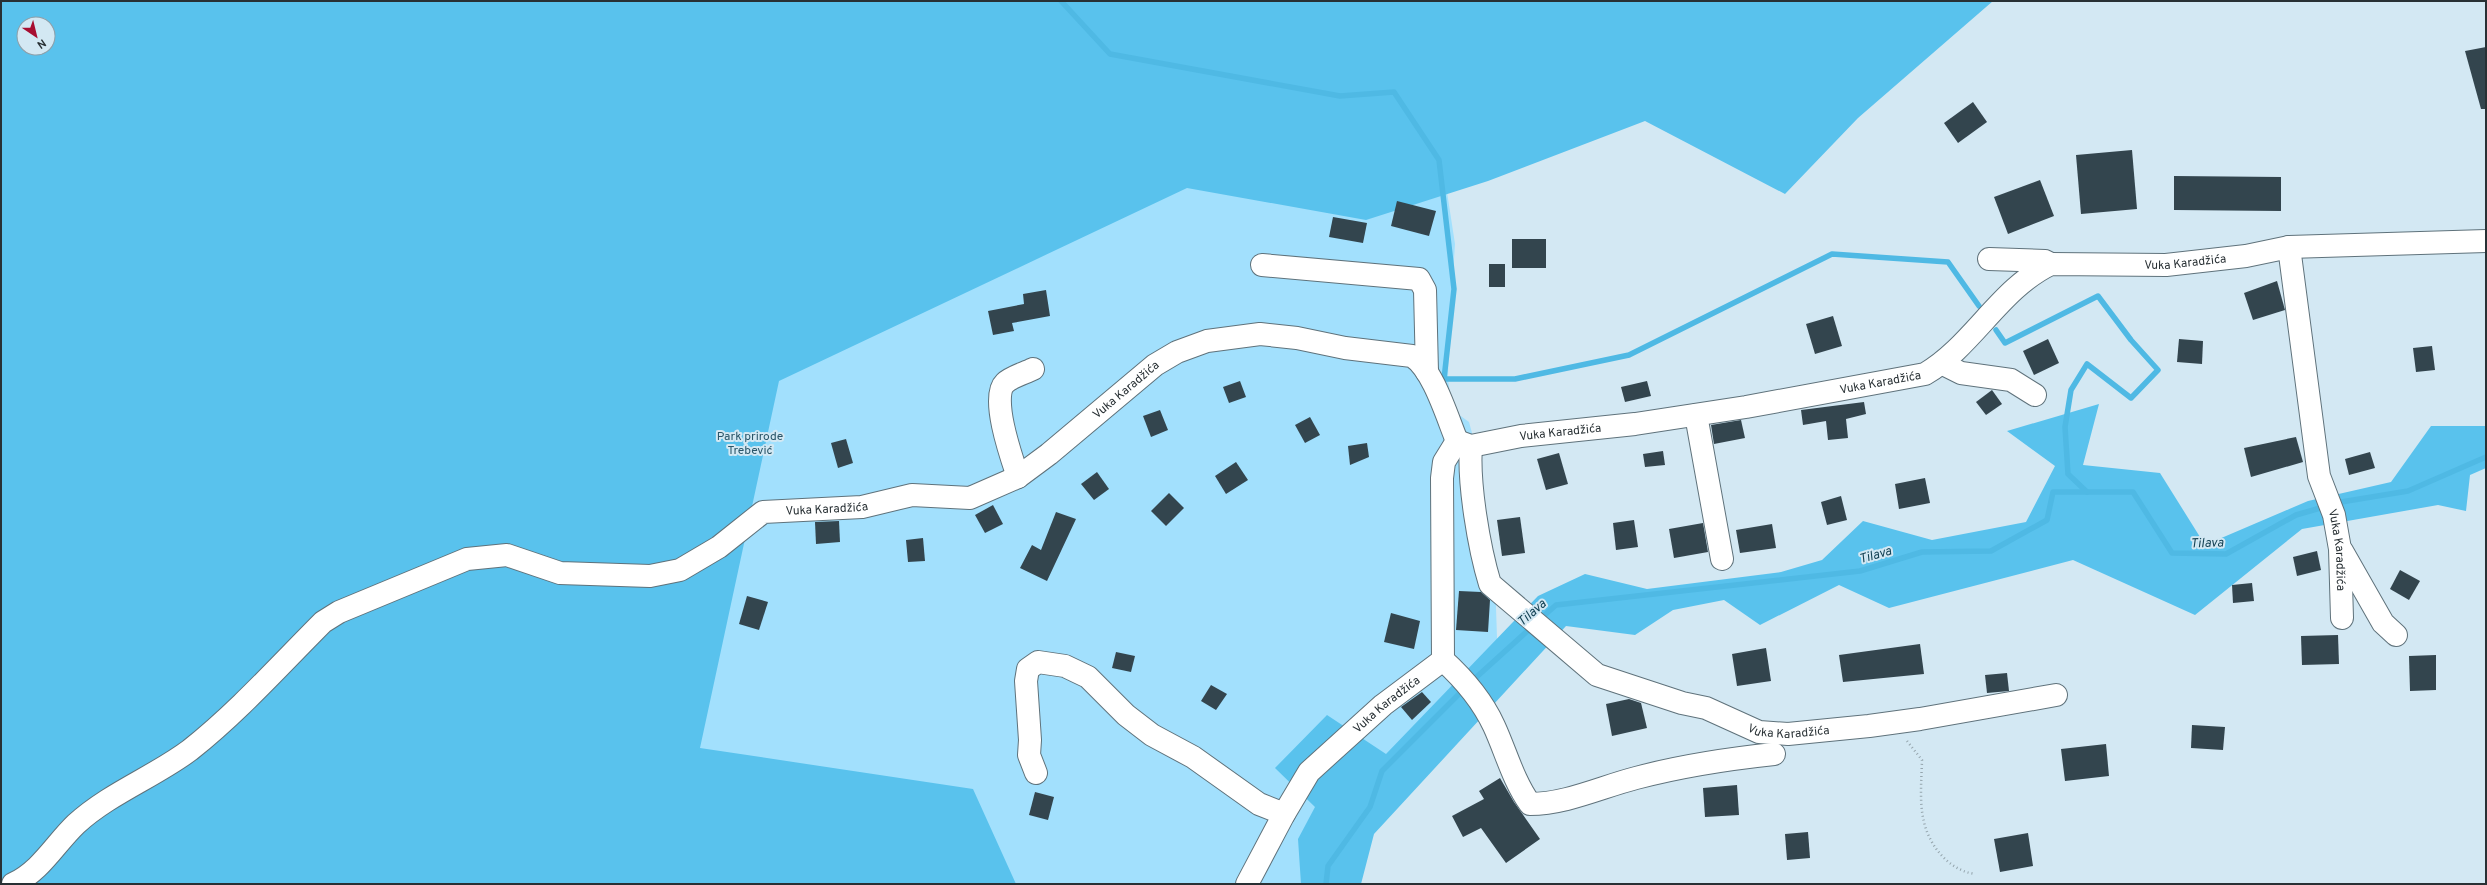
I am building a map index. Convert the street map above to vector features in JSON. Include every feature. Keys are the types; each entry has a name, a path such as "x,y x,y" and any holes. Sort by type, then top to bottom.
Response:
{"street":[{"name":"Vuka Karadžića","path":"1464,443 1696,415 1925,374 1943,364 2014,290 2038,270 2051,264 2166,265 2246,256 2289,247 2486,241"},
{"name":"Vuka Karadžića","path":"2289,247 2319,476 2334,515 2340,549 2342,618"},
{"path":"1989,259 2045,261 2051,264"},
{"path":"1262,265 1419,279 1425,290 1427,372"},
{"name":"Vuka Karadžića","path":"13,884 40,865 76,824 107,800 189,750 237,707 323,622 339,612 467,559 508,555 560,573 602,576 650,576 680,570 719,547 763,512 862,507 912,496 970,498 1018,477 1054,450 1155,365 1177,352 1207,341 1260,334 1297,338 1345,348 1412,356 1421,361 1464,443 1469,466 1484,565 1490,584 1597,675 1682,703 1706,708 1760,732 1796,734 1876,725 2056,695"},
{"path":"1943,364 1961,373 2011,380 2035,395"},
{"path":"1018,477 1006,439 1000,392 1004,383 1033,369"},
{"path":"1696,415 1722,559"},
{"path":"1464,443 1444,462 1442,478 1443,660 1470,687 1494,724 1520,790 1530,804 1546,804 1636,778 1713,760 1774,754"},
{"path":"2340,549 2383,623 2396,635"},
{"name":"Vuka Karadžića","path":"1247,884 1284,814 1309,772 1383,705 1443,660"},
{"path":"1036,774 1029,755 1030,740 1026,681 1028,669 1038,662 1065,666 1088,678 1126,715 1152,734 1193,757 1259,804 1284,814"}],"path":[{"path":"1901,737 1912,745 1922,760 1921,806 1926,832 1932,846 1950,863 1966,873 1975,874"}],"green space":[{"name":"Park prirode Trebević","path":"1,1 1445,179 1455,244 1449,334 1448,379 1450,395 1458,414 1469,422 1472,433 1472,449 1495,578 1498,667 1325,884 1,884"},
{"name":"Park prirode Trebević","path":"1,1 1993,1 1858,118 1785,194 1645,121 1488,181 1366,220 1187,188 779,381 700,748 973,789 1016,884 1,884"},
{"path":"2099,404 2083,465 2160,473 2205,545 2308,501 2391,482 2431,426 2486,426 2486,468 2470,475 2466,511 2438,505 2302,529 2195,615 2073,560 1889,608 1839,585 1760,625 1724,600 1673,610 1635,635 1566,626 1374,834 1361,884 1301,884 1298,839 1315,807 1275,768 1327,715 1386,754 1538,596 1585,574 1647,589 1781,572 1822,560 1863,521 1932,540 2026,522 2055,466 2007,431"}],"building":[{"path":"2486,47 2486,109 2481,109 2465,51"},
{"path":"1973,102 1987,122 1958,143 1944,123"},
{"path":"2132,150 2137,209 2081,214 2076,155"},
{"path":"2174,176 2281,177 2281,211 2174,210"},
{"path":"2040,180 2054,216 2008,234 1994,197"},
{"path":"1397,201 1436,211 1429,236 1391,226"},
{"path":"1333,217 1367,223 1363,243 1329,237"},
{"path":"1512,239 1546,239 1546,268 1512,268"},
{"path":"1489,264 1505,264 1505,287 1489,287"},
{"path":"2277,281 2285,310 2253,320 2244,293"},
{"path":"1046,290 1050,316 1012,323 1014,331 993,335 988,311 1024,304 1023,294"},
{"path":"1833,316 1842,346 1815,354 1806,324"},
{"path":"2048,339 2059,363 2034,375 2023,351"},
{"path":"2179,339 2203,341 2202,364 2177,362"},
{"path":"2432,346 2435,370 2416,372 2413,348"},
{"path":"1240,381 1246,397 1229,403 1223,387"},
{"path":"1647,381 1651,396 1625,402 1621,387"},
{"path":"1992,390 2002,404 1986,415 1976,402"},
{"path":"1864,402 1866,414 1846,419 1848,438 1828,440 1826,421 1803,425 1801,410"},
{"path":"1160,410 1168,430 1151,437 1143,416"},
{"path":"1310,417 1320,435 1305,443 1295,425"},
{"path":"1741,420 1745,438 1714,444 1711,425"},
{"path":"2296,437 2303,462 2251,477 2244,448"},
{"path":"846,439 853,463 838,468 831,443"},
{"path":"1367,443 1369,457 1350,465 1348,446"},
{"path":"1663,451 1665,465 1645,467 1643,454"},
{"path":"2370,452 2375,468 2349,475 2345,459"},
{"path":"1559,453 1568,484 1546,490 1537,459"},
{"path":"1236,462 1248,480 1226,494 1215,476"},
{"path":"1097,472 1109,489 1094,500 1081,484"},
{"path":"1925,478 1930,503 1899,509 1895,484"},
{"path":"1169,493 1184,508 1166,526 1151,511"},
{"path":"1841,496 1847,520 1827,525 1821,502"},
{"path":"993,505 1003,524 985,533 975,515"},
{"path":"1056,512 1076,519 1047,581 1020,568 1032,545 1041,550"},
{"path":"1520,517 1525,553 1502,556 1497,520"},
{"path":"1634,520 1638,547 1616,550 1613,523"},
{"path":"839,521 840,542 816,544 815,522"},
{"path":"1703,523 1708,552 1674,558 1669,529"},
{"path":"1772,524 1776,548 1740,553 1736,530"},
{"path":"923,538 925,561 908,562 906,540"},
{"path":"2317,551 2321,570 2297,576 2293,557"},
{"path":"2400,570 2420,581 2409,600 2390,589"},
{"path":"2252,583 2254,601 2233,603 2232,585"},
{"path":"1459,591 1481,592 1490,600 1488,632 1456,630"},
{"path":"747,596 768,602 759,630 739,624"},
{"path":"1391,613 1420,621 1414,649 1384,642"},
{"path":"2338,635 2339,664 2302,665 2301,636"},
{"path":"1920,644 1924,674 1843,682 1839,655"},
{"path":"1766,648 1771,681 1737,686 1732,654"},
{"path":"1116,652 1135,656 1131,672 1112,668"},
{"path":"2436,655 2436,690 2410,691 2409,656"},
{"path":"2007,673 2009,691 1987,693 1985,675"},
{"path":"1211,685 1227,694 1216,710 1201,701"},
{"path":"1422,692 1431,702 1412,720 1401,707"},
{"path":"1629,699 1641,703 1647,728 1612,736 1606,704"},
{"path":"2192,725 2225,727 2223,750 2191,748"},
{"path":"2106,744 2109,776 2065,781 2061,749"},
{"path":"1500,778 1514,802 1540,839 1506,863 1481,828 1463,837 1452,816 1484,799 1479,791"},
{"path":"1737,785 1739,815 1705,817 1703,788"},
{"path":"1035,792 1054,797 1048,820 1029,815"},
{"path":"1808,832 1810,858 1787,860 1785,834"},
{"path":"2028,833 2033,866 2000,872 1994,839"}],"waterway":[{"path":"1061,1 1110,54 1340,96 1394,92 1439,160 1454,289 1444,379 1515,379 1629,355 1832,254 1948,262 1979,306"},
{"path":"1996,330 2005,343 2098,296 2131,340 2158,370 2131,398 2087,364 2071,390 2065,427 2068,474 2087,492"},
{"name":"Tilava","path":"2335,503 2408,491 2486,457"},
{"name":"Tilava","path":"1539,620 1556,605 1860,571 1922,552 1991,551 2047,520 2053,492 2133,492 2172,553 2226,554 2296,515 2327,506"},
{"name":"Tilava","path":"1471,682 1533,626"},
{"name":"Tilava","path":"1326,884 1328,866 1370,807 1382,771 1465,688"}]}
